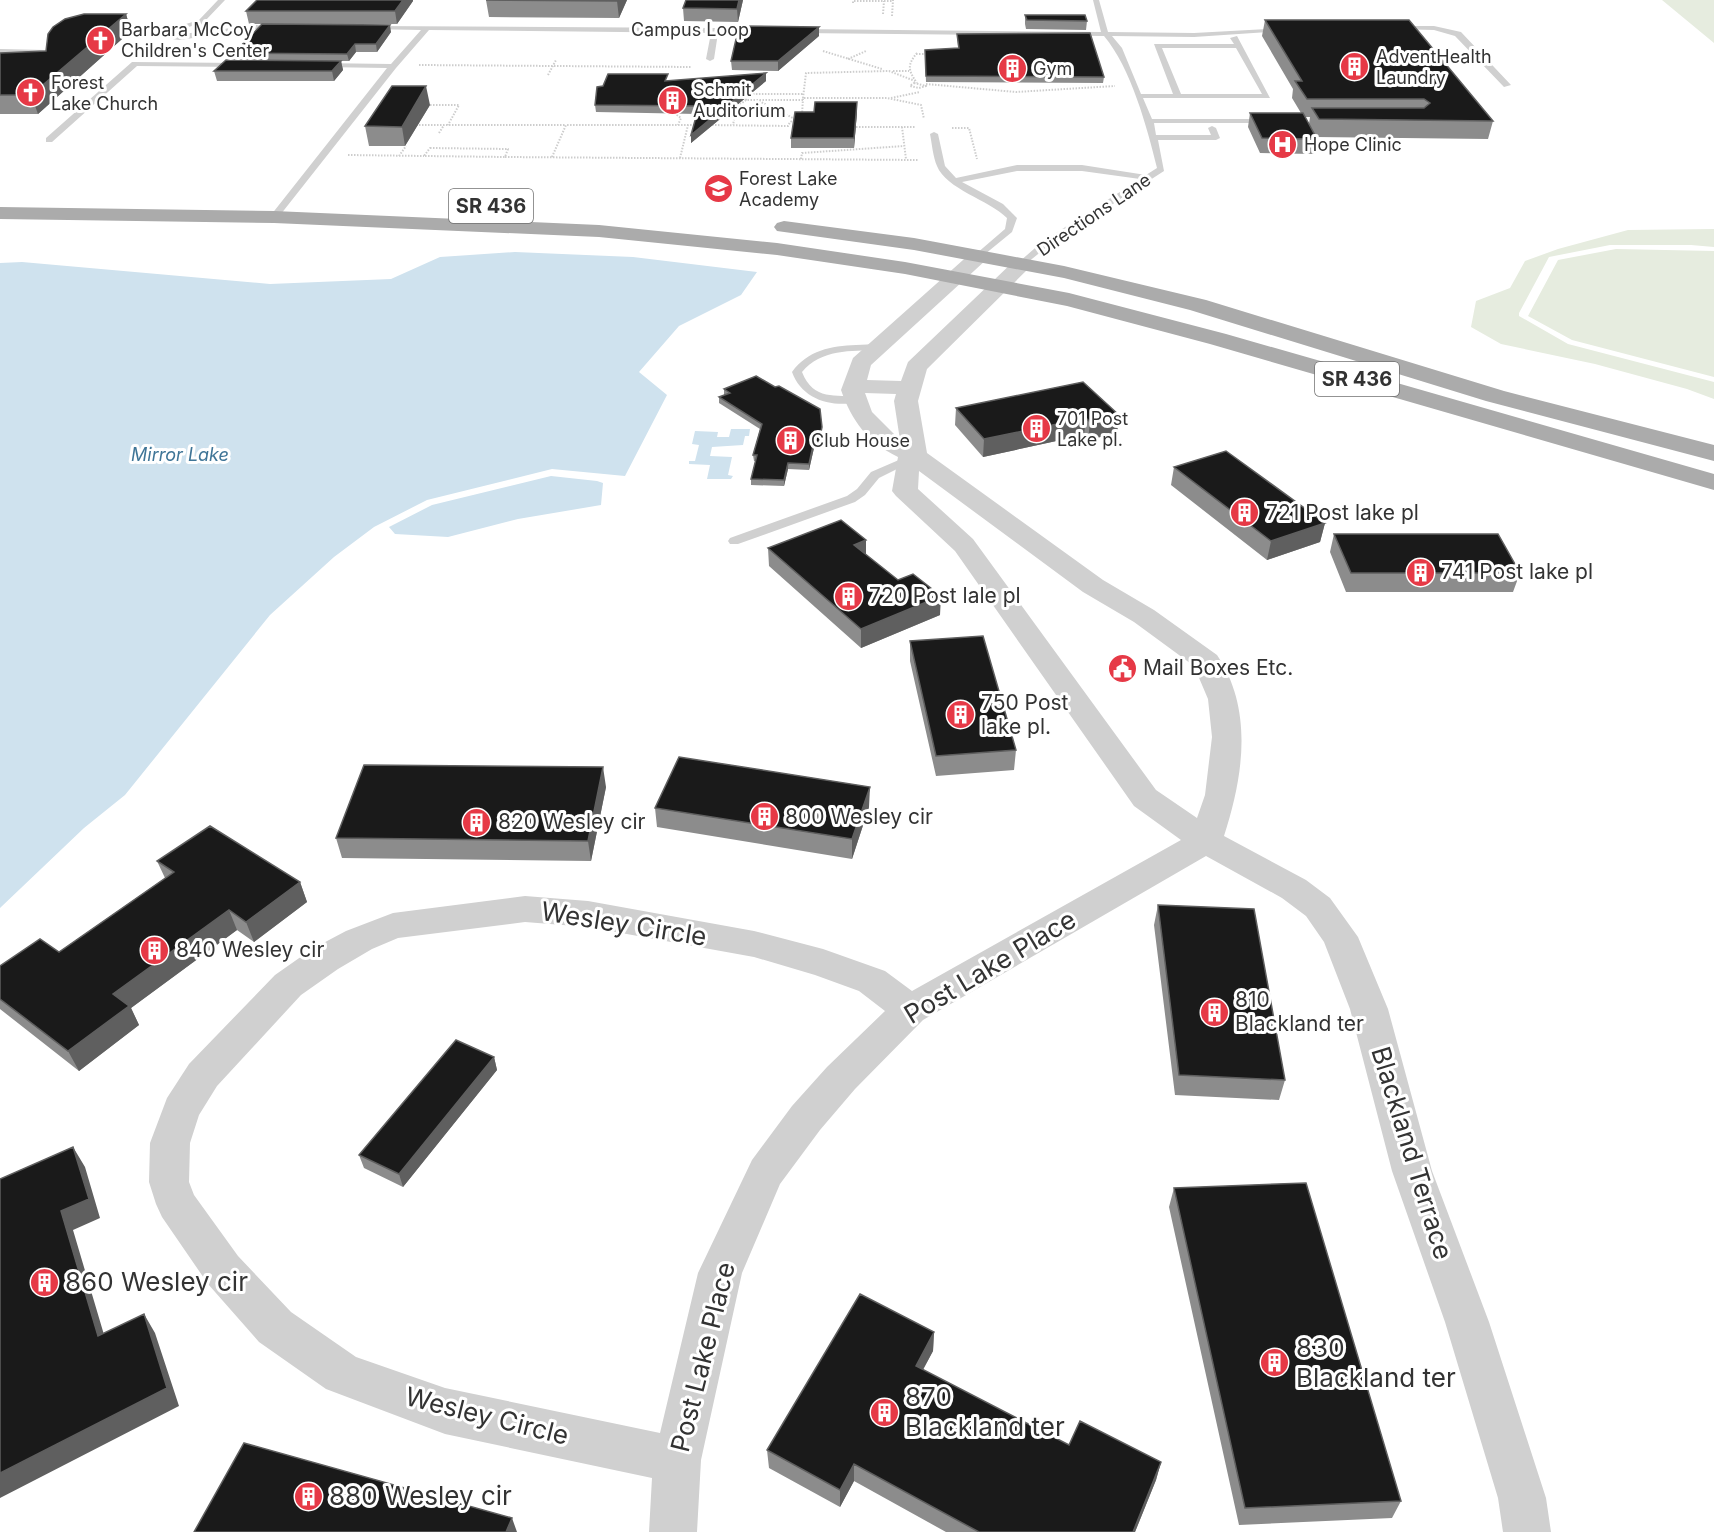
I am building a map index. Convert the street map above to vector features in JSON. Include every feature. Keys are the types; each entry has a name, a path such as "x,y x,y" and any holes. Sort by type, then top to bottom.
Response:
{"main road":[{"name":"SR 436","path":"0,195 435,205"},
{"name":"SR 436","path":"0,213 274,217 599,231 777,249 956,278 1069,300 1218,339 1714,482"},
{"name":"SR 436","path":"766,225 914,244 1064,272 1198,305 1495,396 1714,453"}],"street":[{"path":"980,256 861,363 855,393 861,414 888,443 912,458 977,503 1093,586 1144,616 1207,661 1223,699 1227,736 1221,795 1206,841 1145,798 964,544 906,491 912,458 906,401 916,367 1022,264"},
{"path":"855,393 910,388"},
{"name":"Post Lake Place","path":"673,1532 677,1460 720,1273 766,1172 806,1118 841,1078 910,1010 1206,841"},
{"name":"Blackland Terrace","path":"1206,841 1294,889 1318,907 1340,937 1369,1009 1412,1171 1467,1322 1522,1498 1527,1532"},
{"name":"Wesley Circle","path":"677,1460 445,1411 342,1374 275,1327 223,1270 177,1204 169,1182 170,1143 181,1110 203,1075 288,985 325,959 359,940 393,926 525,909 588,914 754,944 823,963 873,981 910,1010"}],"lane":[{"path":"222,0 201,21 178,28 170,36 179,38 256,27 287,28"},
{"name":"Directions Lane","path":"1022,264 1045,244 1161,169 1149,121 1118,48 1105,33 1096,0"},
{"path":"201,21 208,28 223,31"},
{"name":"Campus Loop","path":"355,28 761,31"},
{"path":"274,217 393,66 427,28"},
{"path":"1383,28 1434,28 1452,31 1458,34 1507,85"},
{"path":"796,31 1194,35 1294,29"},
{"path":"710,59 715,30"},
{"path":"1139,96 1267,96 1231,33"},
{"path":"1178,96 1157,46 1238,46"},
{"path":"0,51 46,52 42,65"},
{"path":"49,140 135,64 252,65"},
{"path":"311,65 393,66"},
{"path":"1149,121 1279,121"},
{"path":"1212,128 1221,146"},
{"path":"934,134 941,167 954,181 1000,206 1012,218 1009,230 980,256"},
{"path":"1154,137 1216,138"},
{"path":"954,181 1017,168 1082,168 1150,178"},
{"path":"855,393 829,400 805,389 800,384 797,372 803,362 817,355 847,348 878,347"},
{"path":"734,541 851,499 861,492 874,475 912,458"}],"path":[{"path":"853,3 853,1 892,1"},
{"path":"883,14 884,1"},
{"path":"884,6 892,6"},
{"path":"916,82 909,71 909,63 918,52 918,45"},
{"path":"818,49 926,84 1011,92 1134,86"},
{"path":"548,75 556,60"},
{"path":"393,66 692,67"},
{"path":"416,125 788,126 801,118 806,74 821,74 821,70 909,71"},
{"path":"916,82 910,85 919,88 926,87 926,84"},
{"path":"965,82 966,88"},
{"path":"992,82 993,90"},
{"path":"1037,82 1039,90"},
{"path":"1065,82 1066,89"},
{"path":"856,127 925,128 919,88"},
{"path":"887,98 920,92"},
{"path":"746,100 747,94 887,98 921,105"},
{"path":"733,125 738,106 746,100 803,97"},
{"path":"757,100 795,120"},
{"path":"429,105 459,105 440,133"},
{"path":"678,109 667,107 681,117 678,125"},
{"path":"712,112 735,115"},
{"path":"552,157 566,125"},
{"path":"680,158 688,125"},
{"path":"902,128 906,160"},
{"path":"947,128 969,128 977,161"},
{"path":"399,156 405,146"},
{"path":"801,159 802,153 904,146"},
{"path":"353,148 347,156 928,159"},
{"path":"424,156 430,148 477,148 508,149 505,157"},
{"path":"471,157 477,148"}],"shaded area":[{"path":"1662,0 1714,0 1714,43"},
{"path":"1714,229 1714,247 1610,245 1549,257 1519,316 1568,344 1714,382 1714,399 1687,389 1595,364 1501,344 1471,327 1476,301 1510,288 1525,261 1558,249 1628,230"},
{"path":"1616,249 1714,251 1714,377 1572,340 1528,316 1558,260"}],"water":[{"name":"Mirror Lake","path":"515,252 633,257 757,272 741,295 679,326 639,372 667,395 625,476 552,469 427,500 374,527 334,557 270,615 125,795 84,828 0,908 0,263 22,262 270,284 391,279 440,257"},
{"path":"731,429 750,429 749,436 745,436 743,445 712,447 710,456 732,457 728,475 733,476 731,479 707,479 710,465 689,464 689,461 695,461 699,445 692,444 695,431 718,432 717,437 729,437"},
{"path":"551,476 603,483 601,505 518,519 448,537 395,534 389,527 432,505"}],"building":[{"path":"257,0 403,0 395,11 246,11"},
{"path":"486,0 618,0 617,1"},
{"path":"686,0 739,0 737,9 683,8"},
{"path":"84,14 126,14 31,95 0,95 0,53 46,51 48,34 53,27 65,19"},
{"path":"1025,15 1085,15 1087,21 1027,20"},
{"name":"AdventHealth Laundry","path":"1265,20 1409,20 1493,121 1319,119 1312,108 1424,108 1430,103 1424,99 1307,99 1295,81 1302,81"},
{"path":"262,24 390,25 376,44 355,44 347,54 234,53"},
{"path":"739,26 819,27 778,61 731,61"},
{"path":"1090,33 1104,77 926,76 925,50 959,48 957,34"},
{"path":"226,60 341,61 332,71 214,71"},
{"name":"Schmit Auditorium","path":"766,73 691,135 699,106 595,105 597,87 603,86 608,74 668,74 665,81"},
{"path":"392,86 426,86 402,127 365,126"},
{"path":"815,102 857,102 854,138 791,138 795,112 814,112"},
{"path":"1250,113 1303,113 1317,139 1262,138"},
{"name":"Club House","path":"756,376 820,409 822,427 819,442 814,441 809,464 788,463 784,480 751,479 757,455 753,455 762,424 719,397 730,393 724,389"},
{"path":"1083,382 1119,415 1090,422 1086,418 984,439 956,408"},
{"path":"1226,451 1325,523 1271,541 1174,467"},
{"name":"720 Post lale pl","path":"841,520 866,540 854,545 898,580 913,574 941,596 861,629 768,548"},
{"path":"1334,534 1498,534 1520,573 1351,573"},
{"name":"750 Post lake pl.","path":"983,636 1016,750 936,756 910,641"},
{"name":"800 Wesley cir","path":"679,757 870,787 852,839 655,808"},
{"name":"820 Wesley cir","path":"364,765 603,767 588,841 336,838"},
{"name":"840 Wesley cir","path":"210,826 300,882 246,922 229,910 113,994 129,1006 68,1051 0,999 0,966 40,939 59,952 174,872 157,861"},
{"name":"810 Blackland ter","path":"1158,905 1254,909 1285,1080 1179,1075"},
{"path":"456,1040 494,1057 399,1174 359,1155"},
{"name":"860 Wesley cir","path":"73,1147 89,1199 61,1211 98,1336 144,1314 167,1388 0,1473 0,1179"},
{"name":"830 Blackland ter","path":"1306,1183 1401,1501 1245,1508 1174,1188"},
{"name":"870 Blackland ter","path":"860,1294 934,1332 916,1366 1069,1445 1080,1421 1161,1462 1133,1532 979,1532 854,1464 840,1490 767,1450"},
{"name":"880 Wesley cir","path":"244,1443 512,1518 506,1532 194,1532"}],"place":[{"name":"Barbara McCoy Children's Center","path":"100,40"},
{"name":"AdventHealth Laundry","path":"1355,67"},
{"name":"Gym","path":"1012,69"},
{"name":"Forest Lake Church","path":"30,93"},
{"name":"Schmit Auditorium","path":"672,100"},
{"name":"Hope Clinic","path":"1283,145"},
{"name":"Forest Lake Academy","path":"718,189"},
{"name":"701 Post Lake pl.","path":"1036,429"},
{"name":"Club House","path":"790,441"},
{"name":"721 Post lake pl","path":"1245,513"},
{"name":"741 Post lake pl","path":"1420,572"},
{"name":"720 Post lale pl","path":"848,596"},
{"name":"Mail Boxes Etc.","path":"1122,668"},
{"name":"750 Post lake pl.","path":"960,715"},
{"name":"800 Wesley cir","path":"764,817"},
{"name":"820 Wesley cir","path":"477,822"},
{"name":"840 Wesley cir","path":"155,950"},
{"name":"810 Blackland ter","path":"1214,1012"},
{"name":"860 Wesley cir","path":"44,1282"},
{"name":"830 Blackland ter","path":"1275,1363"},
{"name":"870 Blackland ter","path":"884,1412"},
{"name":"880 Wesley cir","path":"308,1496"}]}
